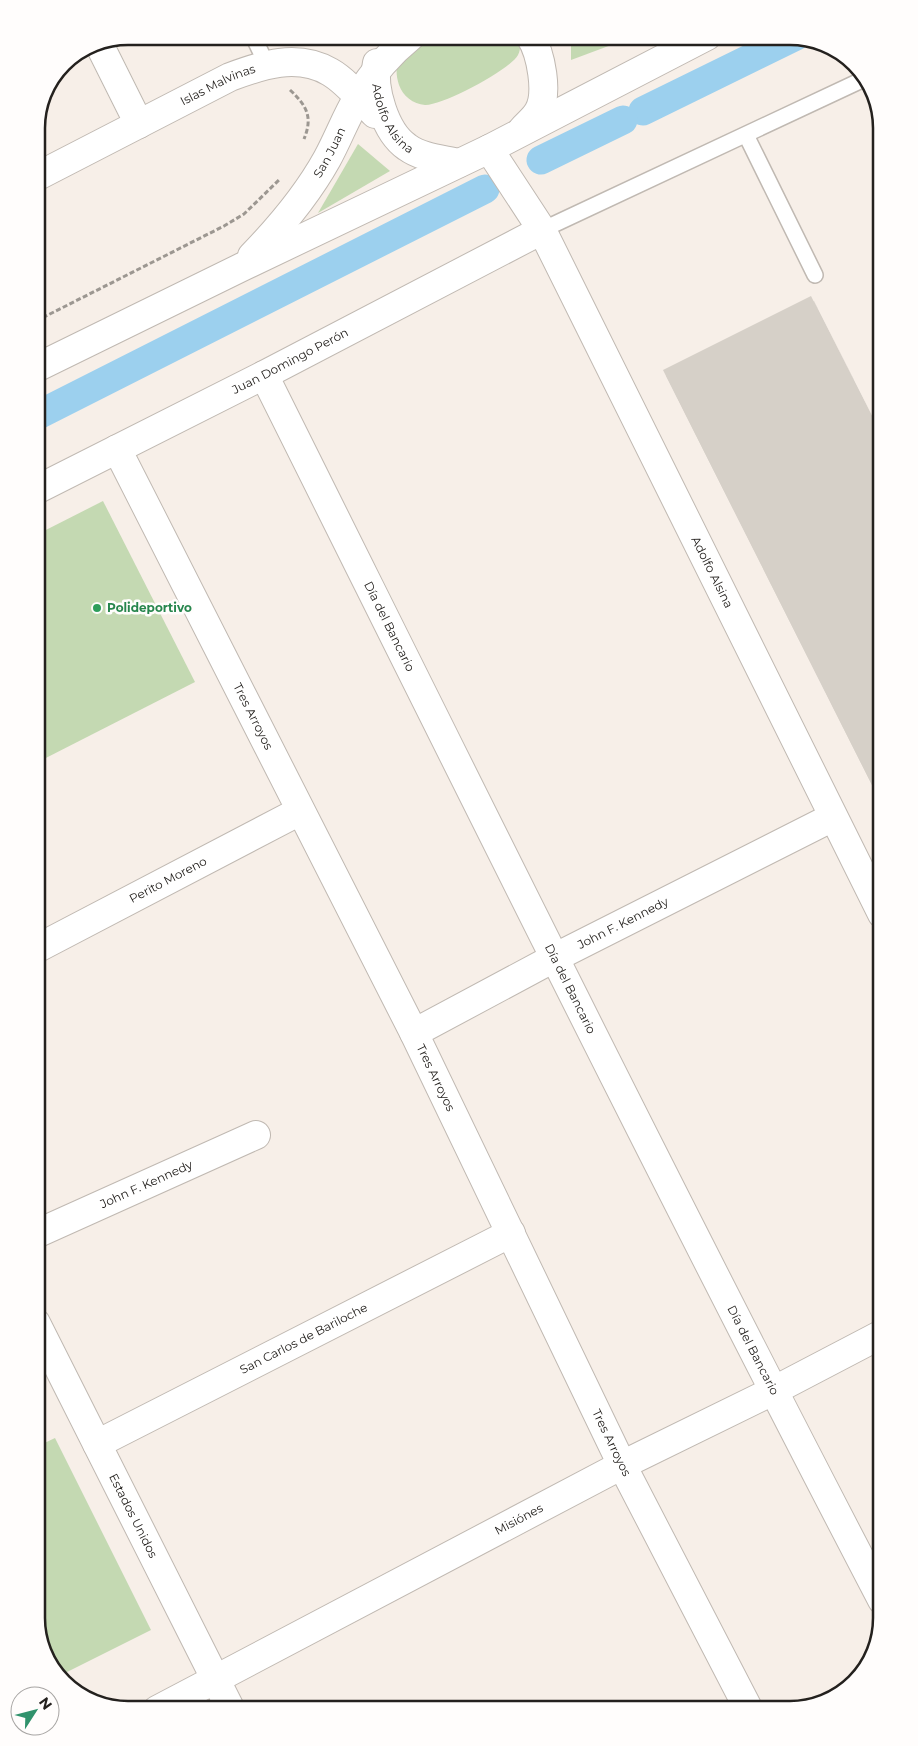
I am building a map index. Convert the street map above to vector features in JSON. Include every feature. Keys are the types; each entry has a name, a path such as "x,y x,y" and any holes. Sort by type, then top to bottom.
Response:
{"street":[{"name":"Adolfo Alsina","path":"380,45 375,73 380,103 391,131 407,147 427,156 459,163"},
{"name":"San Juan","path":"242,267 282,224 309,188 327,159 358,96 375,73 400,45"},
{"path":"522,132 539,111 543,91 542,68 536,45"},
{"path":"489,148 690,45"},
{"path":"102,50 139,124"},
{"name":"Islas Malvinas","path":"45,172 230,77 267,64 297,62 314,64 331,73 358,96 391,131"},
{"name":"Adolfo Alsina","path":"489,148 542,230 873,896"},
{"name":"San Juan","path":"45,364 489,148"},
{"name":"Juan Domingo Perón","path":"45,485 264,375 542,230"},
{"name":"Día del Bancario","path":"264,375 554,958 773,1391 873,1583"},
{"name":"Tres Arroyos","path":"117,449 414,1033 622,1466 743,1701"},
{"name":"Perito Moreno","path":"45,944 300,811"},
{"name":"John F. Kennedy","path":"414,1033 554,958 833,817"},
{"name":"John F. Kennedy","path":"45,1230 256,1135"},
{"name":"San Carlos de Bariloche","path":"97,1444 510,1233"},
{"name":"Misiónes","path":"175,1701 622,1466 873,1339"},
{"name":"Estados Unidos","path":"45,1341 226,1701"}],"lane":[{"path":"258,45 267,64"},
{"path":"542,230 859,81"},
{"path":"746,135 815,276"}],"path":[{"path":"282,87 290,90 302,101 308,116 308,128 302,144"},
{"path":"45,316 224,226 244,214 284,175"}],"green space":[{"path":"411,45 520,45 518,55 490,78 446,100 425,105 416,103 406,96 399,85 397,69 404,52"},
{"path":"571,45 611,45 571,60"},
{"path":"358,144 390,171 318,213"},
{"name":"Polideportivo","path":"103,501 195,682 45,758 45,530"},
{"path":"55,1438 151,1630 66,1673 51,1650 45,1618 45,1443"}],"building":[{"path":"811,296 873,418 873,787 663,370"}],"waterway":[{"path":"643,111 778,45"},
{"path":"541,160 623,120"},
{"path":"45,411 485,189"}],"place":[{"name":"Polideportivo","path":"97,608"}]}
